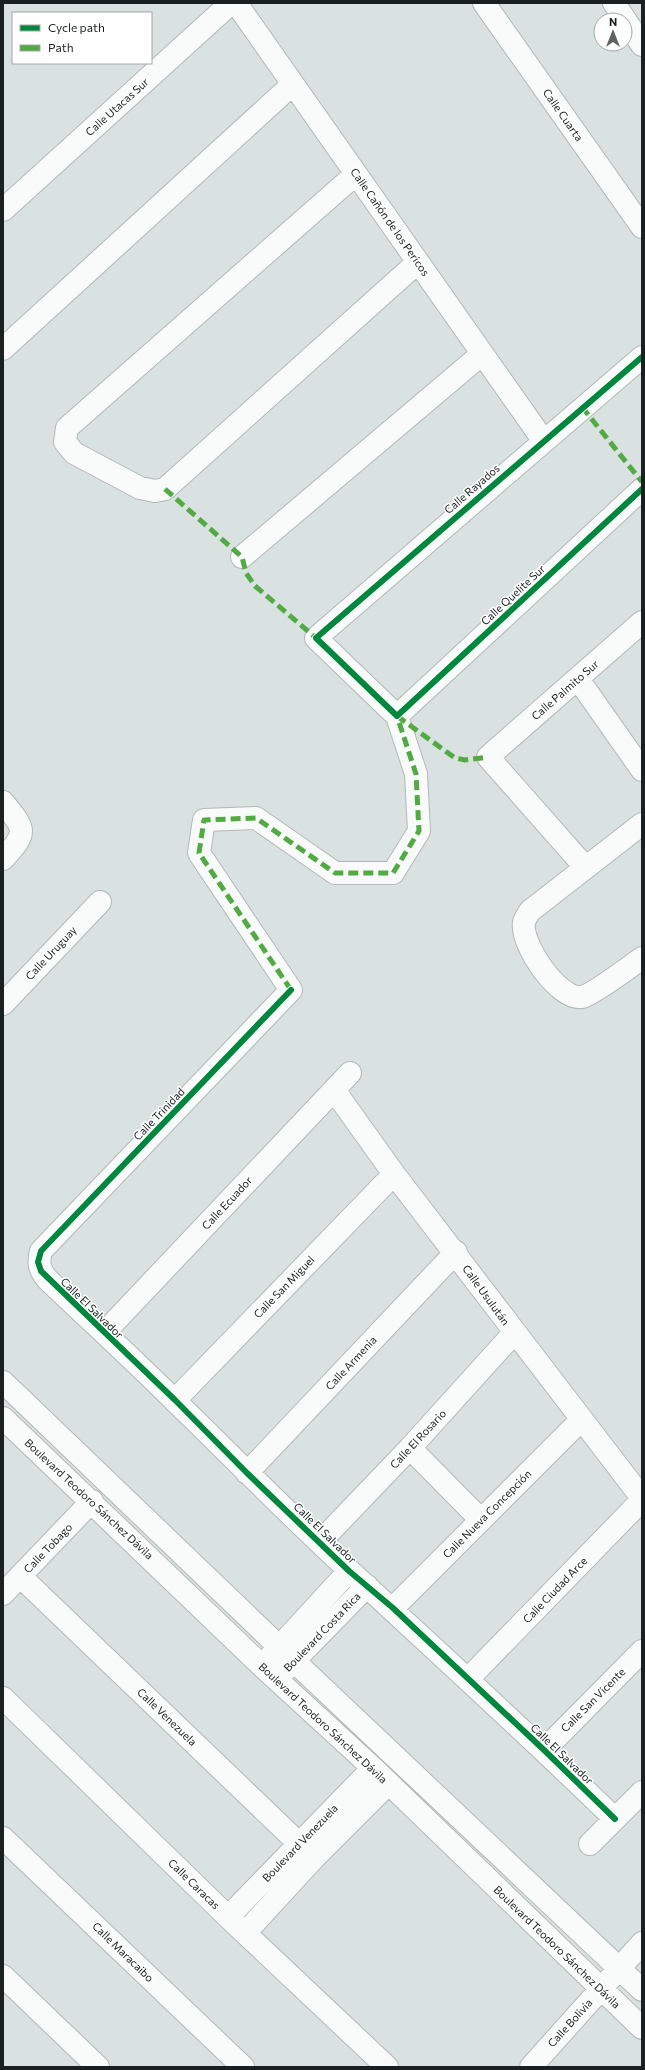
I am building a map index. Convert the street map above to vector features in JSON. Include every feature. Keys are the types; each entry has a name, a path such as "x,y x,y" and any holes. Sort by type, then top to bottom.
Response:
{"street":[{"name":"Calle Utacas Sur","path":"3,210 231,3"},
{"name":"Calle Cañón de los Pericos","path":"236,3 543,440"},
{"name":"Calle Cuarta","path":"484,3 642,227"},
{"path":"614,3 642,45"},
{"path":"3,349 293,84"},
{"path":"356,174 67,428 65,442 74,453 140,488 155,491 165,489 418,262"},
{"path":"242,556 482,354"},
{"name":"Calle Rayados","path":"398,716 316,638 543,440 642,357"},
{"name":"Calle Quelite Sur","path":"398,716 642,489"},
{"name":"Calle Palmito Sur","path":"585,867 488,757 642,622"},
{"path":"578,679 642,770"},
{"name":"Calle Trinidad","path":"41,1251 292,990 199,854 204,820 256,818 335,873 393,873 419,831 416,774 398,716"},
{"path":"3,859 19,842 22,834 20,824 9,809"},
{"path":"642,824 530,911 524,922 530,949 543,969 561,990 571,996 583,997 642,958"},
{"name":"Calle Uruguay","path":"3,1004 100,902"},
{"name":"Calle Ecuador","path":"104,1333 350,1073"},
{"name":"Calle Usulután","path":"334,1090 394,1174 456,1252 514,1333 642,1499"},
{"name":"Calle San Miguel","path":"175,1400 394,1174"},
{"name":"Calle El Salvador","path":"41,1251 38,1262 41,1272 175,1400 246,1473 349,1571 392,1608 544,1750 615,1819"},
{"name":"Calle Armenia","path":"246,1473 456,1252"},
{"name":"Calle El Rosario","path":"320,1542 410,1448 514,1333"},
{"path":"3,1382 34,1410 287,1654 642,1990"},
{"path":"7,1430 34,1410"},
{"name":"Calle Nueva Concepción","path":"392,1608 581,1420"},
{"name":"Boulevard Teodoro Sánchez Dávila","path":"7,1430 92,1501 269,1672 373,1768 642,2028"},
{"path":"410,1448 480,1519"},
{"name":"Calle Ciudad Arce","path":"468,1679 642,1499"},
{"name":"Calle Tobago","path":"3,1594 92,1501"},
{"name":"Boulevard Costa Rica","path":"287,1654 349,1571"},
{"name":"Calle Venezuela","path":"20,1576 306,1851"},
{"name":"Boulevard Costa Rica","path":"269,1672 287,1654 367,1586"},
{"name":"Calle San Vicente","path":"544,1750 642,1651"},
{"name":"Calle Caracas","path":"3,1698 228,1917 387,2067"},
{"name":"Boulevard Venezuela","path":"245,1933 306,1851 373,1768"},
{"name":"Boulevard Venezuela","path":"228,1917 388,1784"},
{"path":"590,1844 642,1792"},
{"name":"Calle Maracaibo","path":"3,1838 243,2067"},
{"name":"Calle Bolivia","path":"531,2067 618,1968 642,1943"},
{"path":"3,1976 98,2067"}],"marked path":[{"path":"582,407 642,482"},
{"path":"165,489 242,557 246,573 255,586 316,638"},
{"path":"397,716 455,758 465,760 488,757"},
{"path":"291,990 199,853 204,820 256,818 335,873 393,873 419,831 416,774 397,716"}],"cycle path":[{"path":"642,357 316,638 397,716 642,489"},
{"path":"291,990 41,1251 38,1262 41,1271 349,1571 393,1608 615,1819"}]}
